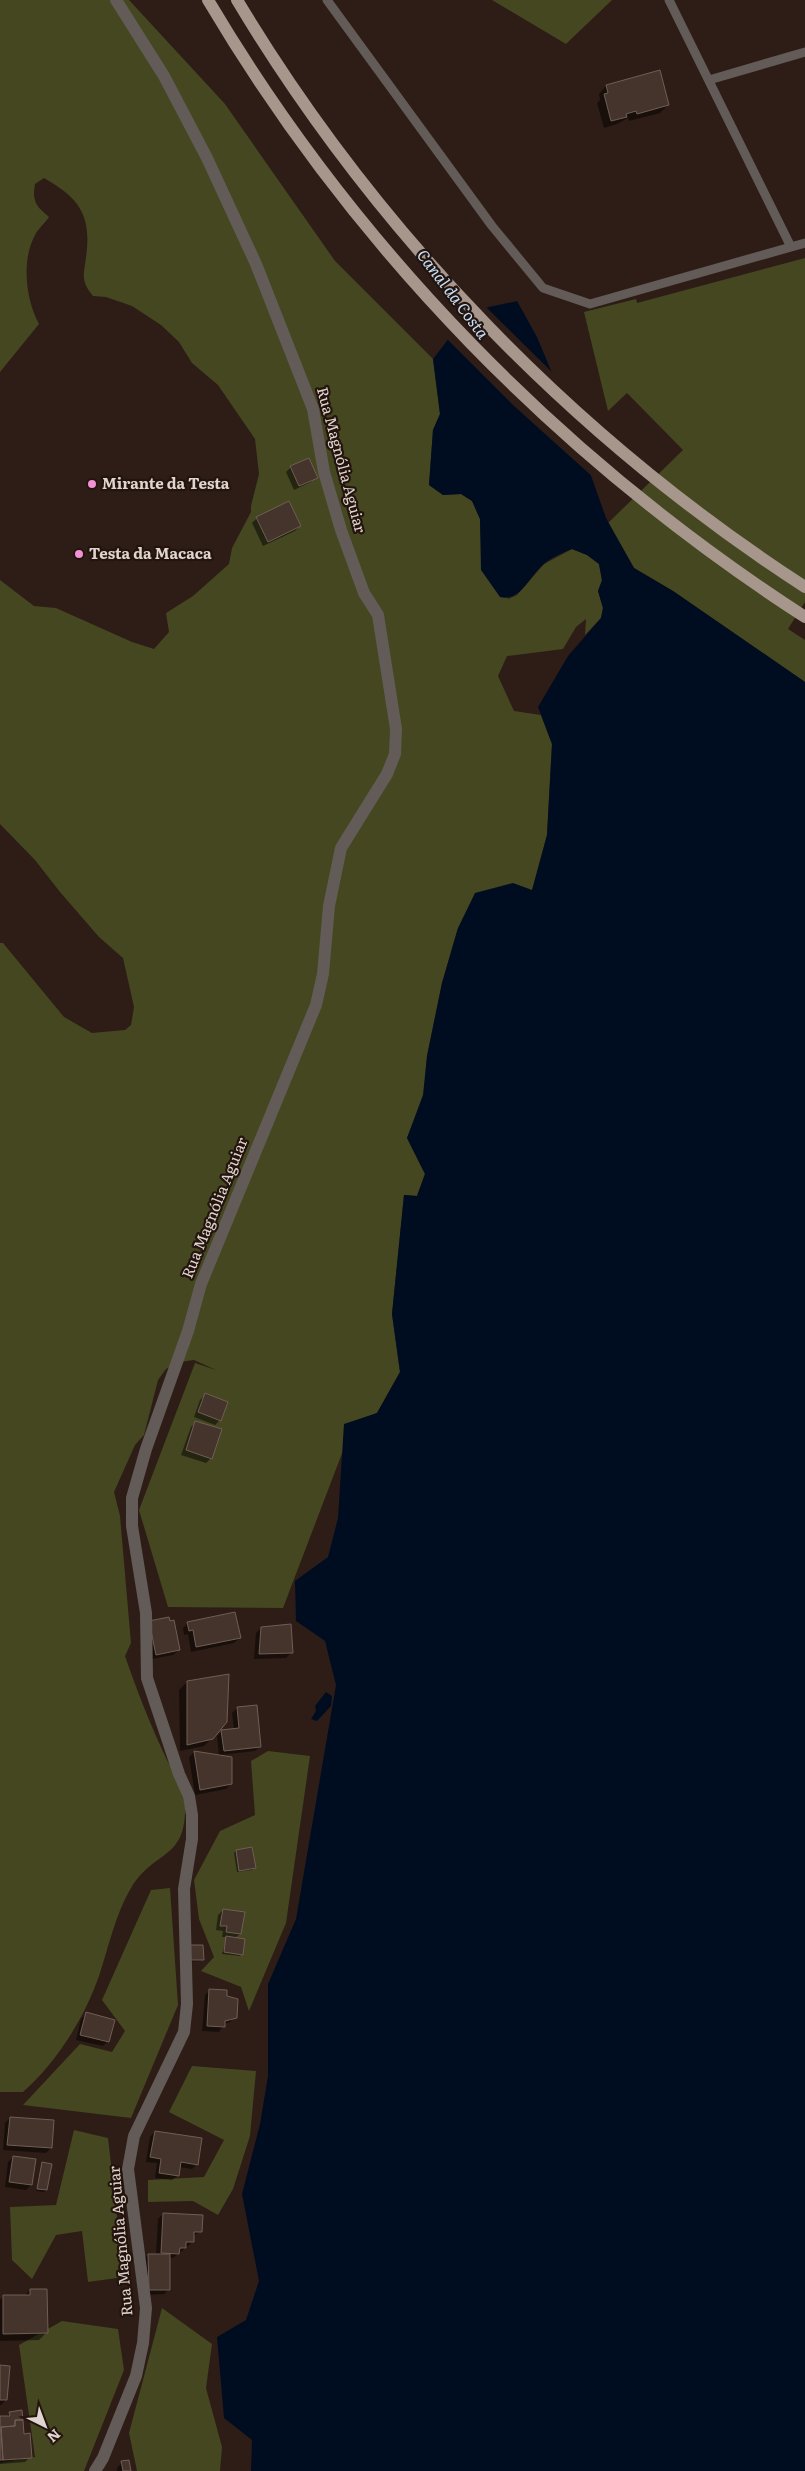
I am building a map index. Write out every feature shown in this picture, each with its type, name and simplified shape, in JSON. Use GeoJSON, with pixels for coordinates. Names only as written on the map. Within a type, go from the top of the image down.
{"type":"FeatureCollection","features":[{"type":"Feature","properties":{"kind":"main road"},"geometry":{"type":"LineString","coordinates":[[208,0],[262,86],[334,187],[412,282],[478,353],[561,432],[642,500],[726,564],[805,617]]}},
{"type":"Feature","properties":{"kind":"main road"},"geometry":{"type":"LineString","coordinates":[[237,0],[303,101],[360,178],[432,265],[503,341],[578,413],[658,480],[741,543],[805,586]]}},
{"type":"Feature","properties":{"kind":"street","name":"Rua Magnólia Aguiar"},"geometry":{"type":"LineString","coordinates":[[96,2471],[136,2376],[143,2343],[146,2308],[128,2169],[134,2136],[184,2032],[188,2004],[184,1902],[192,1839],[190,1796],[179,1774],[148,1678],[145,1647],[146,1612],[132,1526],[132,1498],[146,1449],[188,1331],[201,1284],[316,1004],[323,974],[329,906],[341,848],[388,774],[395,754],[396,729],[378,614],[364,593],[341,530],[324,472],[313,409],[288,341],[256,264],[207,158],[164,76],[116,0]]}},
{"type":"Feature","properties":{"kind":"lane"},"geometry":{"type":"LineString","coordinates":[[327,0],[492,226],[543,288],[590,304],[805,243]]}},
{"type":"Feature","properties":{"kind":"lane"},"geometry":{"type":"LineString","coordinates":[[669,0],[791,247]]}},
{"type":"Feature","properties":{"kind":"lane"},"geometry":{"type":"LineString","coordinates":[[708,80],[805,52]]}},
{"type":"Feature","properties":{"kind":"green space"},"geometry":{"type":"Polygon","coordinates":[[[0,0],[129,0],[225,104],[335,261],[433,359],[440,414],[433,430],[429,485],[443,495],[461,494],[472,501],[480,519],[481,543],[508,599],[517,595],[544,564],[572,549],[587,555],[599,564],[602,581],[598,591],[603,608],[601,618],[585,635],[586,619],[576,627],[563,649],[507,656],[498,676],[514,711],[541,715],[552,744],[547,835],[532,891],[458,928],[442,983],[427,1056],[424,1095],[407,1138],[425,1174],[417,1196],[404,1195],[392,1314],[400,1372],[377,1413],[354,1422],[283,1608],[168,1607],[139,1510],[195,1363],[216,1370],[194,1360],[180,1362],[166,1369],[158,1380],[144,1435],[135,1445],[114,1492],[120,1516],[131,1643],[125,1656],[155,1733],[166,1758],[183,1788],[185,1819],[176,1844],[141,1875],[125,1898],[93,1992],[77,2024],[47,2068],[23,2092],[0,2092],[0,943],[3,943],[64,1017],[92,1033],[125,1030],[131,1025],[134,1007],[123,958],[99,937],[35,860],[0,824],[0,580],[34,606],[56,608],[132,642],[154,649],[169,632],[166,613],[193,596],[229,564],[232,548],[251,512],[259,474],[255,439],[218,385],[192,363],[179,342],[161,325],[132,306],[106,297],[93,296],[86,286],[84,277],[87,242],[85,219],[80,209],[66,193],[44,178],[35,184],[34,195],[38,206],[49,217],[35,235],[28,256],[27,268],[28,292],[39,324],[0,372],[0,0]]]}},
{"type":"Feature","properties":{"kind":"green space"},"geometry":{"type":"Polygon","coordinates":[[[492,0],[612,0],[566,44],[492,0]]]}},
{"type":"Feature","properties":{"kind":"green space"},"geometry":{"type":"Polygon","coordinates":[[[805,258],[805,602],[788,629],[805,640],[805,682],[673,591],[634,568],[608,523],[683,450],[627,393],[608,411],[584,312],[636,299],[637,303],[805,258]]]}},
{"type":"Feature","properties":{"kind":"green space"},"geometry":{"type":"Polygon","coordinates":[[[268,1751],[310,1756],[286,1923],[249,2011],[241,1987],[201,1971],[214,1957],[199,1919],[194,1880],[220,1831],[255,1815],[251,1761],[268,1751]]]}},
{"type":"Feature","properties":{"kind":"green space"},"geometry":{"type":"Polygon","coordinates":[[[170,1888],[178,2005],[131,2118],[23,2105],[80,2044],[112,2052],[125,2031],[102,2000],[151,1890],[170,1888]]]}},
{"type":"Feature","properties":{"kind":"green space"},"geometry":{"type":"Polygon","coordinates":[[[192,2066],[256,2071],[250,2136],[233,2189],[218,2215],[193,2201],[148,2202],[148,2180],[204,2177],[224,2140],[169,2112],[192,2066]]]}},
{"type":"Feature","properties":{"kind":"green space"},"geometry":{"type":"Polygon","coordinates":[[[74,2130],[108,2138],[124,2277],[88,2282],[82,2231],[56,2235],[32,2279],[12,2260],[10,2207],[56,2205],[74,2130]]]}},
{"type":"Feature","properties":{"kind":"green space"},"geometry":{"type":"Polygon","coordinates":[[[162,2308],[212,2344],[206,2388],[222,2447],[220,2471],[137,2471],[129,2433],[162,2308]]]}},
{"type":"Feature","properties":{"kind":"green space"},"geometry":{"type":"Polygon","coordinates":[[[62,2321],[118,2329],[124,2370],[84,2471],[0,2471],[0,2463],[35,2457],[19,2345],[62,2321]]]}},
{"type":"Feature","properties":{"kind":"water"},"geometry":{"type":"Polygon","coordinates":[[[517,301],[537,337],[570,416],[606,518],[634,568],[673,591],[805,682],[805,2471],[251,2471],[252,2440],[224,2418],[217,2337],[246,2320],[259,2281],[242,2194],[260,2124],[268,2076],[268,1984],[296,1919],[336,1685],[325,1641],[296,1621],[295,1581],[328,1557],[338,1518],[344,1424],[377,1413],[400,1372],[392,1314],[404,1195],[417,1196],[425,1174],[407,1138],[423,1095],[427,1056],[442,983],[458,928],[475,893],[513,883],[532,890],[547,835],[552,744],[538,707],[568,656],[601,618],[603,608],[598,591],[602,580],[599,564],[587,555],[572,549],[557,555],[547,562],[514,596],[500,597],[481,570],[480,519],[472,501],[461,494],[443,495],[429,485],[433,430],[440,414],[433,359],[470,311],[517,301]]]}},
{"type":"Feature","properties":{"kind":"water"},"geometry":{"type":"Polygon","coordinates":[[[326,1692],[332,1696],[331,1706],[317,1721],[311,1719],[316,1711],[315,1706],[326,1692]]]}},
{"type":"Feature","properties":{"kind":"pier"},"geometry":{"type":"Polygon","coordinates":[[[484,305],[557,377],[594,478],[513,405],[445,337],[469,309],[484,305]]]}},
{"type":"Feature","properties":{"kind":"building"},"geometry":{"type":"Polygon","coordinates":[[[660,70],[669,105],[637,114],[636,111],[626,114],[627,117],[611,121],[604,94],[608,93],[606,85],[660,70]]]}},
{"type":"Feature","properties":{"kind":"building"},"geometry":{"type":"Polygon","coordinates":[[[309,458],[318,478],[299,486],[290,466],[309,458]]]}},
{"type":"Feature","properties":{"kind":"building"},"geometry":{"type":"Polygon","coordinates":[[[289,501],[301,526],[268,542],[256,517],[289,501]]]}},
{"type":"Feature","properties":{"kind":"building"},"geometry":{"type":"Polygon","coordinates":[[[205,1393],[228,1402],[221,1421],[198,1412],[205,1393]]]}},
{"type":"Feature","properties":{"kind":"building"},"geometry":{"type":"Polygon","coordinates":[[[195,1421],[222,1429],[212,1459],[186,1450],[195,1421]]]}},
{"type":"Feature","properties":{"kind":"building"},"geometry":{"type":"Polygon","coordinates":[[[235,1612],[241,1638],[196,1647],[193,1630],[189,1631],[187,1622],[235,1612]]]}},
{"type":"Feature","properties":{"kind":"building"},"geometry":{"type":"Polygon","coordinates":[[[169,1617],[170,1621],[174,1620],[180,1650],[156,1655],[149,1621],[169,1617]]]}},
{"type":"Feature","properties":{"kind":"building"},"geometry":{"type":"Polygon","coordinates":[[[291,1624],[293,1653],[259,1654],[261,1627],[291,1624]]]}},
{"type":"Feature","properties":{"kind":"building"},"geometry":{"type":"Polygon","coordinates":[[[229,1674],[227,1722],[213,1739],[187,1745],[187,1681],[229,1674]]]}},
{"type":"Feature","properties":{"kind":"building"},"geometry":{"type":"Polygon","coordinates":[[[257,1705],[261,1747],[224,1751],[221,1730],[239,1728],[237,1707],[257,1705]]]}},
{"type":"Feature","properties":{"kind":"building"},"geometry":{"type":"Polygon","coordinates":[[[194,1751],[232,1757],[232,1784],[200,1790],[194,1751]]]}},
{"type":"Feature","properties":{"kind":"building"},"geometry":{"type":"Polygon","coordinates":[[[252,1847],[256,1868],[239,1871],[236,1850],[252,1847]]]}},
{"type":"Feature","properties":{"kind":"building"},"geometry":{"type":"Polygon","coordinates":[[[223,1909],[245,1912],[241,1934],[226,1932],[227,1926],[220,1926],[223,1909]]]}},
{"type":"Feature","properties":{"kind":"building"},"geometry":{"type":"Polygon","coordinates":[[[226,1936],[245,1939],[243,1955],[224,1952],[226,1936]]]}},
{"type":"Feature","properties":{"kind":"building"},"geometry":{"type":"Polygon","coordinates":[[[189,1945],[203,1945],[204,1960],[190,1960],[189,1945]]]}},
{"type":"Feature","properties":{"kind":"building"},"geometry":{"type":"Polygon","coordinates":[[[209,1989],[227,1990],[227,1996],[238,1999],[237,2018],[225,2021],[225,2027],[207,2026],[209,1989]]]}},
{"type":"Feature","properties":{"kind":"building"},"geometry":{"type":"Polygon","coordinates":[[[86,2012],[115,2020],[109,2042],[80,2035],[86,2012]]]}},
{"type":"Feature","properties":{"kind":"building"},"geometry":{"type":"Polygon","coordinates":[[[10,2117],[54,2120],[52,2148],[7,2145],[10,2117]]]}},
{"type":"Feature","properties":{"kind":"building"},"geometry":{"type":"Polygon","coordinates":[[[155,2131],[202,2138],[198,2165],[181,2162],[179,2176],[159,2173],[161,2159],[150,2157],[155,2131]]]}},
{"type":"Feature","properties":{"kind":"building"},"geometry":{"type":"Polygon","coordinates":[[[13,2156],[36,2159],[32,2185],[9,2182],[13,2156]]]}},
{"type":"Feature","properties":{"kind":"building"},"geometry":{"type":"Polygon","coordinates":[[[42,2162],[52,2164],[47,2190],[37,2189],[42,2162]]]}},
{"type":"Feature","properties":{"kind":"building"},"geometry":{"type":"Polygon","coordinates":[[[163,2213],[203,2215],[202,2232],[194,2232],[194,2242],[186,2242],[186,2248],[180,2248],[179,2254],[161,2253],[163,2213]]]}},
{"type":"Feature","properties":{"kind":"building"},"geometry":{"type":"Polygon","coordinates":[[[148,2254],[170,2254],[170,2290],[149,2290],[148,2254]]]}},
{"type":"Feature","properties":{"kind":"building"},"geometry":{"type":"Polygon","coordinates":[[[30,2289],[47,2289],[48,2333],[3,2334],[3,2295],[30,2295],[30,2289]]]}},
{"type":"Feature","properties":{"kind":"building"},"geometry":{"type":"Polygon","coordinates":[[[0,2365],[10,2366],[7,2400],[0,2400],[0,2365]]]}},
{"type":"Feature","properties":{"kind":"building"},"geometry":{"type":"Polygon","coordinates":[[[22,2410],[23,2420],[15,2420],[15,2426],[1,2427],[3,2460],[0,2460],[0,2416],[10,2416],[9,2412],[22,2410]]]}},
{"type":"Feature","properties":{"kind":"building"},"geometry":{"type":"Polygon","coordinates":[[[15,2420],[23,2420],[24,2434],[30,2433],[32,2458],[3,2460],[1,2427],[15,2426],[15,2420]]]}},
{"type":"Feature","properties":{"kind":"building"},"geometry":{"type":"Polygon","coordinates":[[[129,2460],[131,2471],[123,2471],[121,2461],[129,2460]]]}},
{"type":"Feature","properties":{"kind":"place","name":"Mirante da Testa"},"geometry":{"type":"Point","coordinates":[92,484]}},
{"type":"Feature","properties":{"kind":"place","name":"Testa da Macaca"},"geometry":{"type":"Point","coordinates":[79,554]}},
{"type":"Feature","properties":{"kind":"water label","name":"Canal da Costa"},"geometry":{"type":"Point","coordinates":[453,294]}}]}
